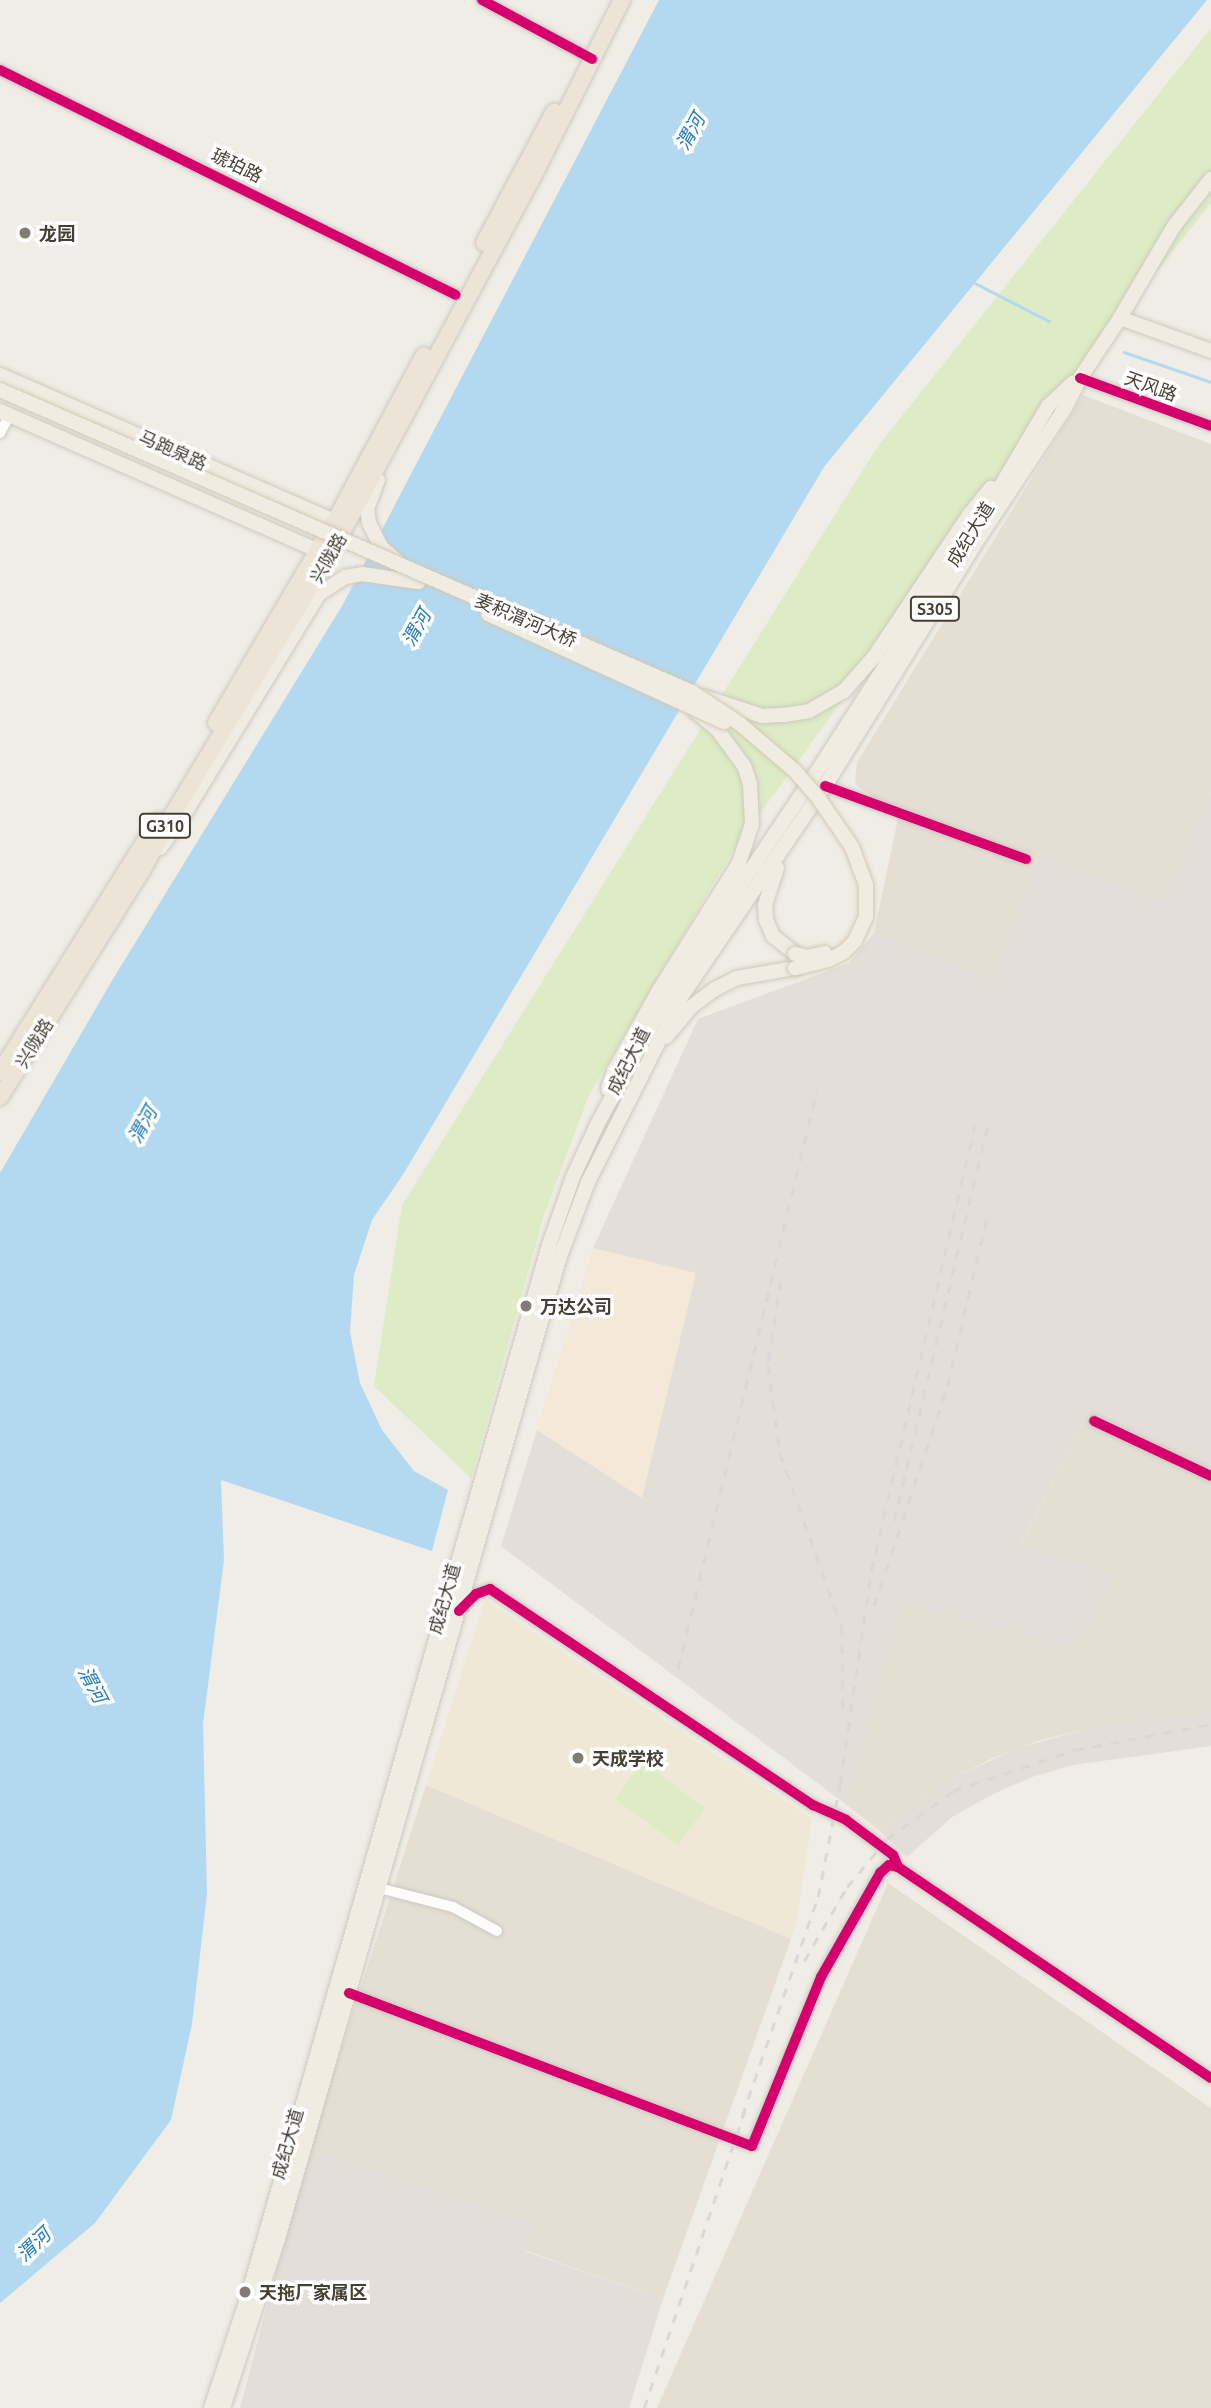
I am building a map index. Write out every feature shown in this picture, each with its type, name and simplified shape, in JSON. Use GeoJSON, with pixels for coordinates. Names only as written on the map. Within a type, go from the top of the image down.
{"type":"FeatureCollection","features":[{"type":"Feature","properties":{"kind":"highway","name":"兴陇路"},"geometry":{"type":"LineString","coordinates":[[0,1097],[142,872],[168,822],[324,553],[533,177],[610,0]]}},
{"type":"Feature","properties":{"kind":"highway","name":"兴陇路"},"geometry":{"type":"LineString","coordinates":[[340,524],[456,295],[587,57],[622,0]]}},
{"type":"Feature","properties":{"kind":"highway","name":"兴陇路"},"geometry":{"type":"LineString","coordinates":[[0,1072],[74,959],[324,553]]}},
{"type":"Feature","properties":{"kind":"main road"},"geometry":{"type":"LineString","coordinates":[[419,578],[381,547],[369,523],[368,508],[385,466],[484,284],[533,177]]}},
{"type":"Feature","properties":{"kind":"main road","name":"成纪大道"},"geometry":{"type":"LineString","coordinates":[[223,2408],[278,2239],[571,1222],[681,997],[825,786],[973,548],[1065,408],[1080,378],[1121,318],[1174,226],[1211,179]]}},
{"type":"Feature","properties":{"kind":"main road"},"geometry":{"type":"LineString","coordinates":[[1121,318],[1211,351]]}},
{"type":"Feature","properties":{"kind":"main road","name":"马跑泉路"},"geometry":{"type":"LineString","coordinates":[[0,375],[340,524]]}},
{"type":"Feature","properties":{"kind":"main road","name":"成纪大道"},"geometry":{"type":"LineString","coordinates":[[211,2408],[248,2296],[549,1245],[573,1177],[597,1125],[671,988],[822,764],[989,506],[1048,406],[1080,378]]}},
{"type":"Feature","properties":{"kind":"main road","name":"麦积渭河大桥"},"geometry":{"type":"LineString","coordinates":[[0,390],[688,697],[740,724],[795,771],[838,823],[862,870],[868,902],[862,930],[844,952],[828,960],[795,961],[737,978],[715,989],[691,1007],[648,1060]]}},
{"type":"Feature","properties":{"kind":"main road","name":"麦积渭河大桥"},"geometry":{"type":"LineString","coordinates":[[0,398],[419,578]]}},
{"type":"Feature","properties":{"kind":"main road","name":"马跑泉路"},"geometry":{"type":"LineString","coordinates":[[4,414],[324,553]]}},
{"type":"Feature","properties":{"kind":"main road"},"geometry":{"type":"LineString","coordinates":[[688,697],[762,716],[809,711],[828,702],[859,678],[969,515],[1012,463]]}},
{"type":"Feature","properties":{"kind":"main road"},"geometry":{"type":"LineString","coordinates":[[142,872],[178,824],[306,612],[331,584],[362,574],[419,578]]}},
{"type":"Feature","properties":{"kind":"main road"},"geometry":{"type":"LineString","coordinates":[[597,1125],[614,1071],[657,992],[739,863],[752,824],[750,784],[734,749],[688,697]]}},
{"type":"Feature","properties":{"kind":"main road"},"geometry":{"type":"LineString","coordinates":[[789,839],[765,905],[766,920],[773,936],[795,961]]}},
{"type":"Feature","properties":{"kind":"street"},"geometry":{"type":"LineString","coordinates":[[482,0],[587,57]]}},
{"type":"Feature","properties":{"kind":"street","name":"琥珀路"},"geometry":{"type":"LineString","coordinates":[[0,70],[456,295]]}},
{"type":"Feature","properties":{"kind":"street","name":"天风路"},"geometry":{"type":"LineString","coordinates":[[1080,378],[1211,426]]}},
{"type":"Feature","properties":{"kind":"street"},"geometry":{"type":"LineString","coordinates":[[0,433],[4,414]]}},
{"type":"Feature","properties":{"kind":"street"},"geometry":{"type":"LineString","coordinates":[[825,786],[1026,859]]}},
{"type":"Feature","properties":{"kind":"street"},"geometry":{"type":"LineString","coordinates":[[1094,1420],[1211,1476]]}},
{"type":"Feature","properties":{"kind":"street"},"geometry":{"type":"LineString","coordinates":[[459,1611],[476,1594],[490,1589],[813,1805],[846,1820],[893,1855],[898,1867]]}},
{"type":"Feature","properties":{"kind":"street"},"geometry":{"type":"LineString","coordinates":[[349,1993],[751,2146],[821,1977],[880,1873],[889,1865],[898,1867],[1211,2078]]}},
{"type":"Feature","properties":{"kind":"street"},"geometry":{"type":"LineString","coordinates":[[379,1888],[453,1907],[497,1931]]}},
{"type":"Feature","properties":{"kind":"shaded area"},"geometry":{"type":"Polygon","coordinates":[[[1083,395],[1211,444],[1211,792],[1162,903],[1038,854],[994,981],[874,933],[898,818],[855,784],[857,762],[1083,395]]]}},
{"type":"Feature","properties":{"kind":"shaded area"},"geometry":{"type":"Polygon","coordinates":[[[1211,792],[1211,1469],[1089,1412],[1020,1546],[1115,1574],[1078,1647],[903,1604],[848,1806],[501,1546],[537,1430],[642,1498],[696,1273],[593,1248],[698,1019],[849,963],[874,933],[994,981],[1038,854],[1162,903],[1211,792]]]}},
{"type":"Feature","properties":{"kind":"shaded area","name":"万达公司"},"geometry":{"type":"Polygon","coordinates":[[[593,1248],[696,1273],[642,1498],[537,1430],[593,1248]]]}},
{"type":"Feature","properties":{"kind":"shaded area"},"geometry":{"type":"Polygon","coordinates":[[[1089,1412],[1211,1469],[1211,1711],[1085,1729],[1038,1741],[993,1758],[949,1780],[906,1809],[880,1831],[848,1806],[903,1604],[1078,1647],[1020,1547],[1089,1412]]]}},
{"type":"Feature","properties":{"kind":"shaded area","name":"天成学校"},"geometry":{"type":"Polygon","coordinates":[[[485,1600],[812,1819],[796,1924],[791,1939],[426,1785],[485,1600]]]}},
{"type":"Feature","properties":{"kind":"shaded area"},"geometry":{"type":"Polygon","coordinates":[[[1211,1711],[1211,1746],[1073,1765],[1032,1777],[993,1794],[952,1817],[907,1857],[880,1831],[906,1809],[949,1780],[1015,1749],[1085,1729],[1211,1711]]]}},
{"type":"Feature","properties":{"kind":"shaded area"},"geometry":{"type":"Polygon","coordinates":[[[426,1785],[791,1939],[663,2299],[526,2251],[533,2225],[309,2149],[426,1785]]]}},
{"type":"Feature","properties":{"kind":"shaded area"},"geometry":{"type":"Polygon","coordinates":[[[888,1883],[1211,2108],[1211,2408],[657,2408],[888,1883]]]}},
{"type":"Feature","properties":{"kind":"shaded area"},"geometry":{"type":"Polygon","coordinates":[[[309,2149],[534,2225],[526,2252],[663,2299],[629,2408],[240,2408],[309,2149]]]}},
{"type":"Feature","properties":{"kind":"green space"},"geometry":{"type":"Polygon","coordinates":[[[1211,28],[1211,203],[1120,318],[732,852],[589,1095],[543,1218],[471,1478],[374,1386],[402,1205],[878,446],[1211,28]]]}},
{"type":"Feature","properties":{"kind":"green space"},"geometry":{"type":"Polygon","coordinates":[[[642,1762],[705,1808],[678,1845],[615,1799],[642,1762]]]}},
{"type":"Feature","properties":{"kind":"water","name":"渭河"},"geometry":{"type":"Polygon","coordinates":[[[659,0],[1207,0],[824,467],[404,1173],[372,1220],[354,1275],[350,1332],[360,1383],[382,1430],[414,1471],[448,1490],[432,1551],[221,1480],[224,1560],[203,1724],[207,1894],[192,2024],[171,2120],[95,2223],[0,2303],[0,1173],[113,979],[342,606],[659,0]]]}},
{"type":"Feature","properties":{"kind":"waterway"},"geometry":{"type":"LineString","coordinates":[[975,283],[1049,321]]}},
{"type":"Feature","properties":{"kind":"waterway"},"geometry":{"type":"LineString","coordinates":[[1124,352],[1211,382]]}},
{"type":"Feature","properties":{"kind":"railway"},"geometry":{"type":"LineString","coordinates":[[678,1669],[817,1089]]}},
{"type":"Feature","properties":{"kind":"railway"},"geometry":{"type":"LineString","coordinates":[[742,2116],[818,1897],[840,1784],[871,1571],[975,1125]]}},
{"type":"Feature","properties":{"kind":"railway"},"geometry":{"type":"LineString","coordinates":[[894,1521],[987,1128]]}},
{"type":"Feature","properties":{"kind":"railway"},"geometry":{"type":"LineString","coordinates":[[874,1606],[947,1386],[988,1213]]}},
{"type":"Feature","properties":{"kind":"railway"},"geometry":{"type":"LineString","coordinates":[[781,1281],[768,1365],[780,1453],[842,1627],[843,1709]]}},
{"type":"Feature","properties":{"kind":"railway"},"geometry":{"type":"LineString","coordinates":[[804,1961],[847,1887],[887,1839],[953,1791],[1075,1750],[1211,1724]]}},
{"type":"Feature","properties":{"kind":"railway"},"geometry":{"type":"LineString","coordinates":[[644,2408],[746,2107]]}},
{"type":"Feature","properties":{"kind":"cycle path"},"geometry":{"type":"LineString","coordinates":[[482,0],[592,59]]}},
{"type":"Feature","properties":{"kind":"cycle path"},"geometry":{"type":"LineString","coordinates":[[0,70],[456,295]]}},
{"type":"Feature","properties":{"kind":"cycle path"},"geometry":{"type":"LineString","coordinates":[[1080,378],[1211,426]]}},
{"type":"Feature","properties":{"kind":"cycle path"},"geometry":{"type":"LineString","coordinates":[[825,786],[1026,859]]}},
{"type":"Feature","properties":{"kind":"cycle path"},"geometry":{"type":"LineString","coordinates":[[1094,1421],[1211,1476]]}},
{"type":"Feature","properties":{"kind":"cycle path"},"geometry":{"type":"LineString","coordinates":[[459,1611],[476,1594],[490,1589],[813,1805],[846,1820],[893,1855],[898,1867]]}},
{"type":"Feature","properties":{"kind":"cycle path"},"geometry":{"type":"LineString","coordinates":[[349,1993],[752,2146],[821,1977],[880,1873],[889,1865],[898,1867],[1211,2078]]}},
{"type":"Feature","properties":{"kind":"place","name":"龙园"},"geometry":{"type":"Point","coordinates":[25,233]}},
{"type":"Feature","properties":{"kind":"place","name":"万达公司"},"geometry":{"type":"Point","coordinates":[526,1306]}},
{"type":"Feature","properties":{"kind":"place","name":"天成学校"},"geometry":{"type":"Point","coordinates":[578,1758]}},
{"type":"Feature","properties":{"kind":"place","name":"天拖厂家属区"},"geometry":{"type":"Point","coordinates":[245,2292]}}]}
